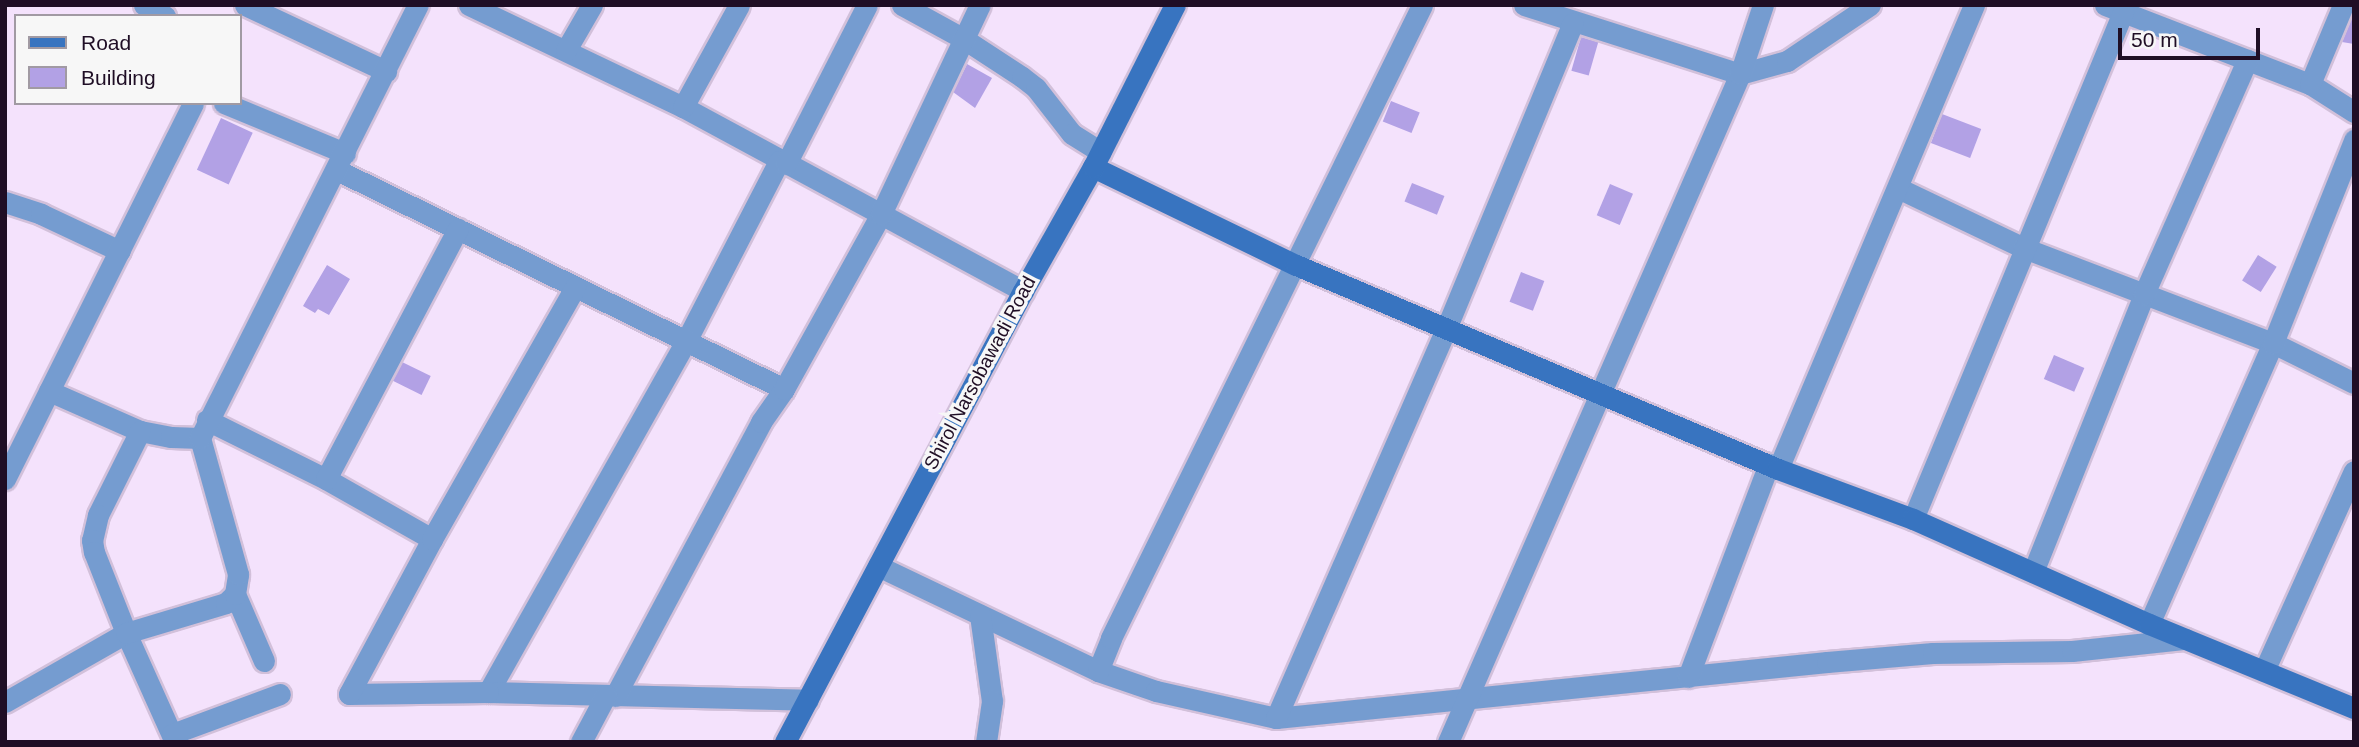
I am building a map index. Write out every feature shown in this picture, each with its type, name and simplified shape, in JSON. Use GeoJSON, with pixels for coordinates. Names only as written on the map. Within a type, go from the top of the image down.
{"type":"FeatureCollection","features":[{"type":"Feature","properties":{"kind":"street"},"geometry":{"type":"LineString","coordinates":[[144,5],[161,14]]}},
{"type":"Feature","properties":{"kind":"street"},"geometry":{"type":"LineString","coordinates":[[244,5],[386,71]]}},
{"type":"Feature","properties":{"kind":"street"},"geometry":{"type":"LineString","coordinates":[[264,661],[235,594],[237,574],[204,429],[418,5]]}},
{"type":"Feature","properties":{"kind":"street"},"geometry":{"type":"LineString","coordinates":[[469,5],[683,107],[1023,291]]}},
{"type":"Feature","properties":{"kind":"street"},"geometry":{"type":"LineString","coordinates":[[566,50],[592,5]]}},
{"type":"Feature","properties":{"kind":"street"},"geometry":{"type":"LineString","coordinates":[[683,107],[739,5]]}},
{"type":"Feature","properties":{"kind":"street"},"geometry":{"type":"LineString","coordinates":[[488,692],[686,341],[867,5]]}},
{"type":"Feature","properties":{"kind":"street"},"geometry":{"type":"LineString","coordinates":[[902,5],[964,39],[1036,88],[1072,134],[1097,159],[1296,265],[1774,466],[1913,519],[2149,624],[2354,708]]}},
{"type":"Feature","properties":{"kind":"street"},"geometry":{"type":"LineString","coordinates":[[581,742],[611,696],[761,422],[784,389],[881,214],[980,5]]}},
{"type":"Feature","properties":{"kind":"street","name":"Shirol Narsobawadi Road"},"geometry":{"type":"LineString","coordinates":[[785,742],[1023,291],[1097,159],[1175,5]]}},
{"type":"Feature","properties":{"kind":"street"},"geometry":{"type":"LineString","coordinates":[[1098,671],[1111,638],[1423,5]]}},
{"type":"Feature","properties":{"kind":"street"},"geometry":{"type":"LineString","coordinates":[[1524,5],[1573,23],[1740,74],[1787,61],[1870,5]]}},
{"type":"Feature","properties":{"kind":"street"},"geometry":{"type":"LineString","coordinates":[[1448,742],[1740,74],[1763,5]]}},
{"type":"Feature","properties":{"kind":"street"},"geometry":{"type":"LineString","coordinates":[[1688,677],[1774,466],[1898,188],[1974,5]]}},
{"type":"Feature","properties":{"kind":"street"},"geometry":{"type":"LineString","coordinates":[[2310,84],[2343,5]]}},
{"type":"Feature","properties":{"kind":"street"},"geometry":{"type":"LineString","coordinates":[[1913,519],[2024,248],[2114,9],[2310,84],[2354,113]]}},
{"type":"Feature","properties":{"kind":"street"},"geometry":{"type":"LineString","coordinates":[[1276,718],[1293,672],[1446,329],[1573,23]]}},
{"type":"Feature","properties":{"kind":"street"},"geometry":{"type":"LineString","coordinates":[[2033,572],[2144,294],[2247,60]]}},
{"type":"Feature","properties":{"kind":"street"},"geometry":{"type":"LineString","coordinates":[[5,479],[192,105]]}},
{"type":"Feature","properties":{"kind":"street"},"geometry":{"type":"LineString","coordinates":[[227,105],[341,161],[458,229],[784,389]]}},
{"type":"Feature","properties":{"kind":"street"},"geometry":{"type":"LineString","coordinates":[[2149,624],[2273,343],[2354,140]]}},
{"type":"Feature","properties":{"kind":"street"},"geometry":{"type":"LineString","coordinates":[[1898,188],[2024,248],[2273,343],[2354,383]]}},
{"type":"Feature","properties":{"kind":"street"},"geometry":{"type":"LineString","coordinates":[[5,202],[41,214],[120,251]]}},
{"type":"Feature","properties":{"kind":"street"},"geometry":{"type":"LineString","coordinates":[[326,479],[458,229]]}},
{"type":"Feature","properties":{"kind":"street"},"geometry":{"type":"LineString","coordinates":[[575,287],[432,539],[349,694],[488,692],[808,700]]}},
{"type":"Feature","properties":{"kind":"street"},"geometry":{"type":"LineString","coordinates":[[49,391],[140,431],[171,438],[204,429],[326,479],[432,539]]}},
{"type":"Feature","properties":{"kind":"street"},"geometry":{"type":"LineString","coordinates":[[140,431],[98,515],[92,540],[94,552],[126,633],[174,738],[281,694]]}},
{"type":"Feature","properties":{"kind":"street"},"geometry":{"type":"LineString","coordinates":[[2264,671],[2354,471]]}},
{"type":"Feature","properties":{"kind":"street"},"geometry":{"type":"LineString","coordinates":[[878,566],[1098,671],[1156,691],[1276,718],[1933,653],[2072,651],[2185,639]]}},
{"type":"Feature","properties":{"kind":"street"},"geometry":{"type":"LineString","coordinates":[[5,702],[126,633],[226,603],[235,594]]}},
{"type":"Feature","properties":{"kind":"street"},"geometry":{"type":"LineString","coordinates":[[980,615],[992,701],[986,742]]}},
{"type":"Feature","properties":{"kind":"building"},"geometry":{"type":"Polygon","coordinates":[[[2354,13],[2354,44],[2342,42],[2354,13]]]}},
{"type":"Feature","properties":{"kind":"building"},"geometry":{"type":"Polygon","coordinates":[[[1581,37],[1598,42],[1589,76],[1571,71],[1581,37]]]}},
{"type":"Feature","properties":{"kind":"building"},"geometry":{"type":"Polygon","coordinates":[[[967,64],[992,78],[975,108],[953,92],[967,64]]]}},
{"type":"Feature","properties":{"kind":"building"},"geometry":{"type":"Polygon","coordinates":[[[1391,101],[1420,113],[1412,133],[1383,121],[1391,101]]]}},
{"type":"Feature","properties":{"kind":"building"},"geometry":{"type":"Polygon","coordinates":[[[1942,114],[1981,129],[1970,158],[1931,143],[1942,114]]]}},
{"type":"Feature","properties":{"kind":"building"},"geometry":{"type":"Polygon","coordinates":[[[221,118],[253,133],[229,184],[197,170],[221,118]]]}},
{"type":"Feature","properties":{"kind":"building"},"geometry":{"type":"Polygon","coordinates":[[[1412,183],[1444,196],[1437,215],[1405,202],[1412,183]]]}},
{"type":"Feature","properties":{"kind":"building"},"geometry":{"type":"Polygon","coordinates":[[[1610,184],[1633,194],[1620,225],[1597,215],[1610,184]]]}},
{"type":"Feature","properties":{"kind":"building"},"geometry":{"type":"Polygon","coordinates":[[[2258,255],[2277,267],[2261,292],[2242,280],[2258,255]]]}},
{"type":"Feature","properties":{"kind":"building"},"geometry":{"type":"Polygon","coordinates":[[[327,265],[350,279],[329,315],[318,309],[315,313],[303,306],[327,265]]]}},
{"type":"Feature","properties":{"kind":"building"},"geometry":{"type":"Polygon","coordinates":[[[1521,272],[1544,281],[1533,311],[1510,302],[1521,272]]]}},
{"type":"Feature","properties":{"kind":"building"},"geometry":{"type":"Polygon","coordinates":[[[2054,355],[2084,368],[2074,392],[2044,379],[2054,355]]]}},
{"type":"Feature","properties":{"kind":"building"},"geometry":{"type":"Polygon","coordinates":[[[402,362],[431,376],[422,395],[393,381],[402,362]]]}}]}
